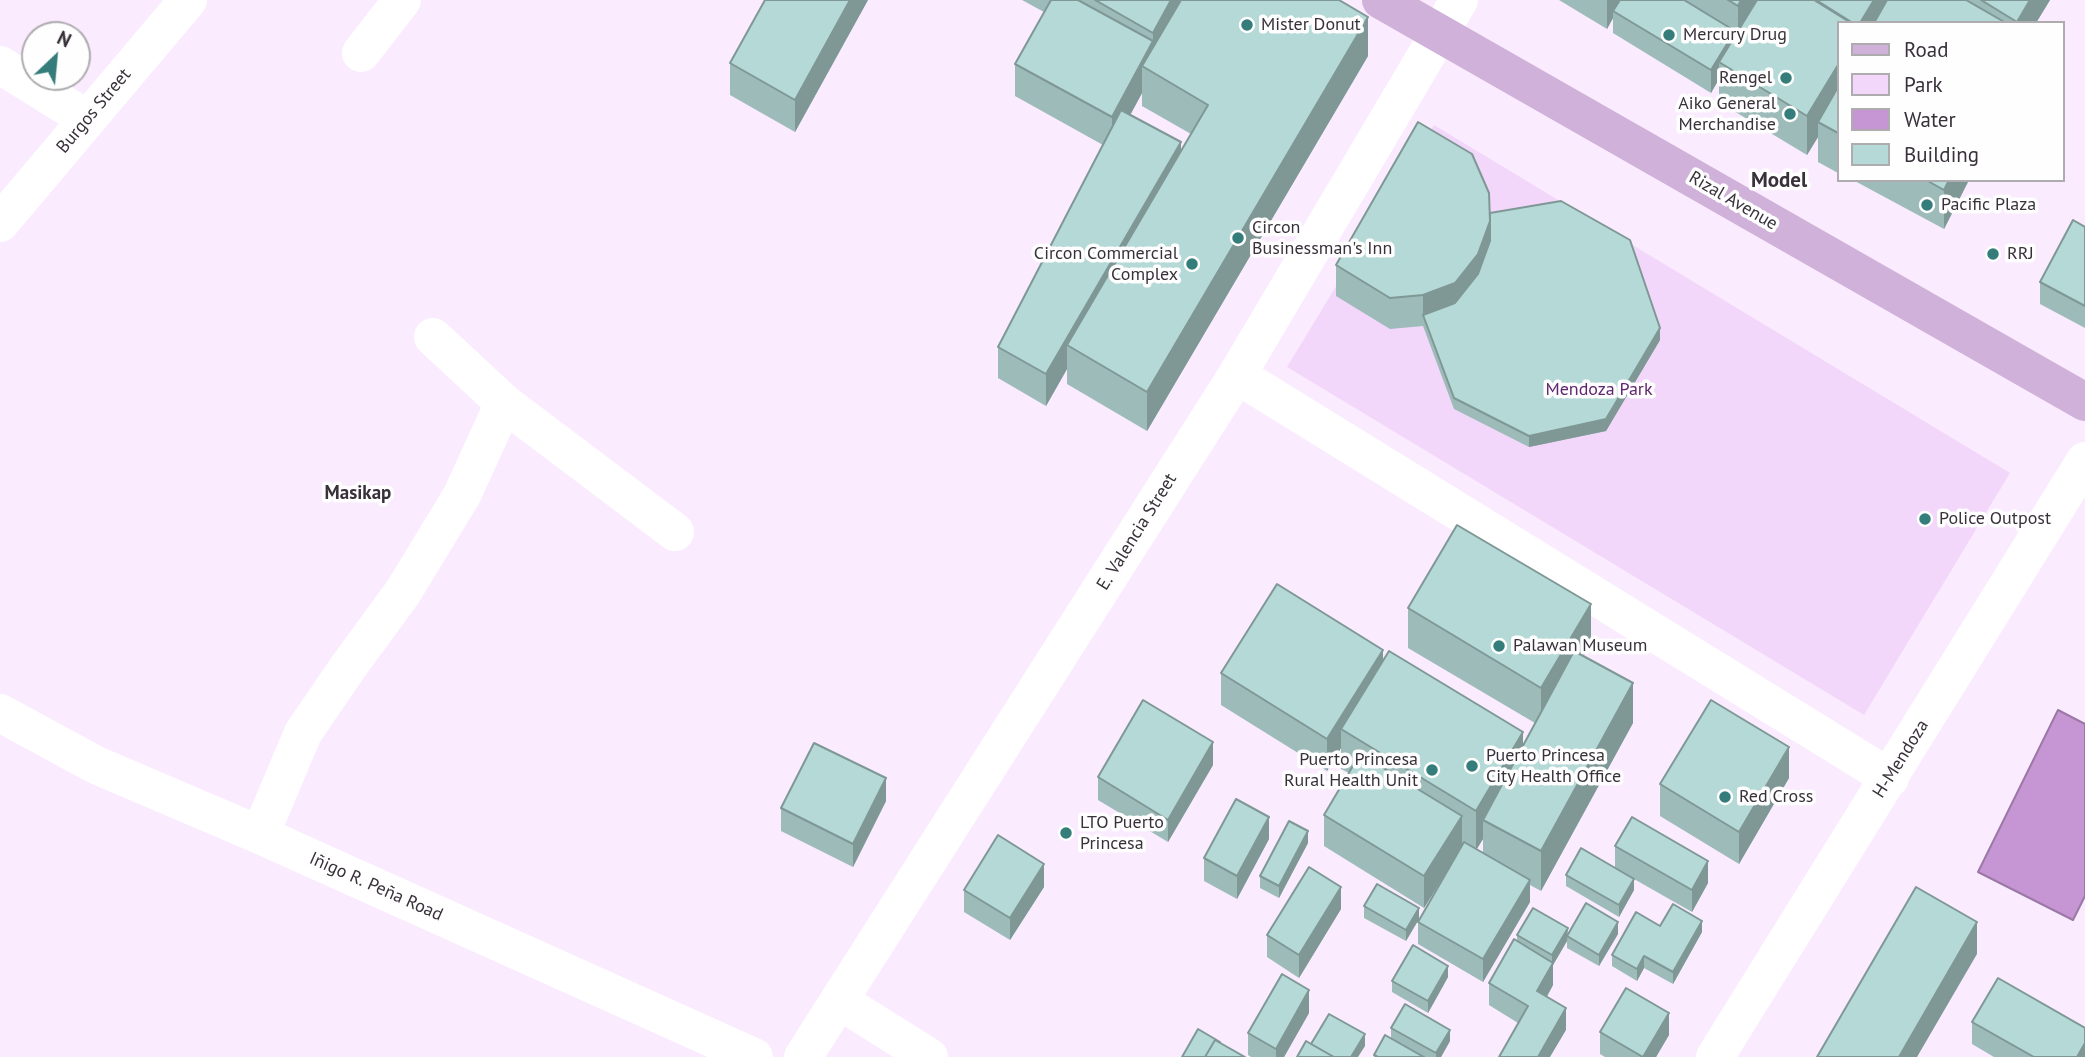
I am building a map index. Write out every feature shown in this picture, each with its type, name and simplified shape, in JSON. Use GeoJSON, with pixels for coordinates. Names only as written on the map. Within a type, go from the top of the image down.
{"type":"FeatureCollection","features":[{"type":"Feature","properties":{"kind":"main road","name":"Rizal Avenue"},"geometry":{"type":"LineString","coordinates":[[1381,0],[2085,402]]}},
{"type":"Feature","properties":{"kind":"street","name":"Burgos Street"},"geometry":{"type":"LineString","coordinates":[[0,223],[188,0]]}},
{"type":"Feature","properties":{"kind":"street"},"geometry":{"type":"LineString","coordinates":[[361,52],[402,0]]}},
{"type":"Feature","properties":{"kind":"street","name":"E. Valencia Street"},"geometry":{"type":"LineString","coordinates":[[803,1057],[1237,375],[1459,0]]}},
{"type":"Feature","properties":{"kind":"street"},"geometry":{"type":"LineString","coordinates":[[0,65],[87,119]]}},
{"type":"Feature","properties":{"kind":"street"},"geometry":{"type":"LineString","coordinates":[[433,337],[504,403],[676,532]]}},
{"type":"Feature","properties":{"kind":"street"},"geometry":{"type":"LineString","coordinates":[[1237,375],[1890,778]]}},
{"type":"Feature","properties":{"kind":"street"},"geometry":{"type":"LineString","coordinates":[[260,835],[303,733],[403,592],[455,506],[504,403]]}},
{"type":"Feature","properties":{"kind":"street","name":"H-Mendoza"},"geometry":{"type":"LineString","coordinates":[[1715,1057],[2085,461]]}},
{"type":"Feature","properties":{"kind":"street","name":"Iñigo R. Peña Road"},"geometry":{"type":"LineString","coordinates":[[0,713],[96,765],[260,835],[754,1057]]}},
{"type":"Feature","properties":{"kind":"street"},"geometry":{"type":"LineString","coordinates":[[840,1001],[929,1057]]}},
{"type":"Feature","properties":{"kind":"green space","name":"Mendoza Park"},"geometry":{"type":"Polygon","coordinates":[[[1434,125],[2010,473],[1864,715],[1287,367],[1434,125]]]}},
{"type":"Feature","properties":{"kind":"water"},"geometry":{"type":"Polygon","coordinates":[[[2058,710],[2085,724],[2085,896],[2073,920],[1978,872],[2058,710]]]}},
{"type":"Feature","properties":{"kind":"building"},"geometry":{"type":"Polygon","coordinates":[[[765,0],[850,0],[795,100],[730,63],[765,0]]]}},
{"type":"Feature","properties":{"kind":"building"},"geometry":{"type":"Polygon","coordinates":[[[1051,0],[1078,0],[1153,41],[1112,117],[1015,64],[1051,0]]]}},
{"type":"Feature","properties":{"kind":"building"},"geometry":{"type":"Polygon","coordinates":[[[1095,0],[1171,0],[1153,33],[1095,0]]]}},
{"type":"Feature","properties":{"kind":"building","name":"Circon Commercial Complex"},"geometry":{"type":"Polygon","coordinates":[[[1181,0],[1339,0],[1368,17],[1147,392],[1067,345],[1208,105],[1142,66],[1181,0]]]}},
{"type":"Feature","properties":{"kind":"building"},"geometry":{"type":"Polygon","coordinates":[[[1620,0],[1684,0],[1735,31],[1711,70],[1613,11],[1620,0]]]}},
{"type":"Feature","properties":{"kind":"building"},"geometry":{"type":"Polygon","coordinates":[[[1728,0],[1741,0],[1738,6],[1728,0]]]}},
{"type":"Feature","properties":{"kind":"building"},"geometry":{"type":"Polygon","coordinates":[[[1757,0],[1814,0],[1848,21],[1836,21],[1836,68],[1807,116],[1719,62],[1757,0]]]}},
{"type":"Feature","properties":{"kind":"building"},"geometry":{"type":"Polygon","coordinates":[[[1816,0],[1874,0],[1861,21],[1850,21],[1816,0]]]}},
{"type":"Feature","properties":{"kind":"building"},"geometry":{"type":"Polygon","coordinates":[[[1887,0],[1966,0],[2003,21],[1875,21],[1887,0]]]}},
{"type":"Feature","properties":{"kind":"building"},"geometry":{"type":"Polygon","coordinates":[[[1981,0],[2030,0],[2015,21],[1981,0]]]}},
{"type":"Feature","properties":{"kind":"building"},"geometry":{"type":"Polygon","coordinates":[[[1836,90],[1836,132],[1818,122],[1836,90]]]}},
{"type":"Feature","properties":{"kind":"building"},"geometry":{"type":"Polygon","coordinates":[[[1121,110],[1181,142],[1046,374],[998,347],[1121,110]]]}},
{"type":"Feature","properties":{"kind":"building"},"geometry":{"type":"Polygon","coordinates":[[[1418,122],[1472,154],[1489,193],[1490,221],[1478,254],[1455,283],[1423,295],[1390,298],[1336,265],[1418,122]]]}},
{"type":"Feature","properties":{"kind":"building"},"geometry":{"type":"Polygon","coordinates":[[[1930,182],[1948,182],[1944,190],[1930,182]]]}},
{"type":"Feature","properties":{"kind":"building"},"geometry":{"type":"Polygon","coordinates":[[[1561,201],[1630,240],[1660,328],[1606,419],[1529,436],[1454,398],[1423,315],[1455,303],[1478,274],[1490,241],[1490,213],[1561,201]]]}},
{"type":"Feature","properties":{"kind":"building"},"geometry":{"type":"Polygon","coordinates":[[[2073,220],[2085,227],[2085,306],[2040,282],[2073,220]]]}},
{"type":"Feature","properties":{"kind":"building"},"geometry":{"type":"Polygon","coordinates":[[[1457,525],[1591,604],[1541,688],[1408,608],[1457,525]]]}},
{"type":"Feature","properties":{"kind":"building"},"geometry":{"type":"Polygon","coordinates":[[[1277,584],[1383,650],[1327,739],[1221,673],[1277,584]]]}},
{"type":"Feature","properties":{"kind":"building"},"geometry":{"type":"Polygon","coordinates":[[[1389,651],[1523,732],[1476,811],[1341,729],[1389,651]]]}},
{"type":"Feature","properties":{"kind":"building"},"geometry":{"type":"Polygon","coordinates":[[[1574,651],[1633,683],[1541,851],[1483,820],[1574,651]]]}},
{"type":"Feature","properties":{"kind":"building"},"geometry":{"type":"Polygon","coordinates":[[[1143,700],[1213,742],[1168,820],[1098,777],[1143,700]]]}},
{"type":"Feature","properties":{"kind":"building"},"geometry":{"type":"Polygon","coordinates":[[[1711,700],[1789,747],[1739,832],[1660,784],[1711,700]]]}},
{"type":"Feature","properties":{"kind":"building"},"geometry":{"type":"Polygon","coordinates":[[[814,743],[886,778],[853,844],[781,808],[814,743]]]}},
{"type":"Feature","properties":{"kind":"building"},"geometry":{"type":"Polygon","coordinates":[[[1360,754],[1462,816],[1424,876],[1324,815],[1360,754]]]}},
{"type":"Feature","properties":{"kind":"building"},"geometry":{"type":"Polygon","coordinates":[[[1236,799],[1269,817],[1237,876],[1204,858],[1236,799]]]}},
{"type":"Feature","properties":{"kind":"building"},"geometry":{"type":"Polygon","coordinates":[[[1632,817],[1708,861],[1692,890],[1615,846],[1632,817]]]}},
{"type":"Feature","properties":{"kind":"building"},"geometry":{"type":"Polygon","coordinates":[[[1289,821],[1308,831],[1279,886],[1260,876],[1289,821]]]}},
{"type":"Feature","properties":{"kind":"building"},"geometry":{"type":"Polygon","coordinates":[[[998,835],[1044,864],[1010,918],[964,890],[998,835]]]}},
{"type":"Feature","properties":{"kind":"building"},"geometry":{"type":"Polygon","coordinates":[[[1464,842],[1530,880],[1483,959],[1418,922],[1464,842]]]}},
{"type":"Feature","properties":{"kind":"building"},"geometry":{"type":"Polygon","coordinates":[[[1581,848],[1634,879],[1619,905],[1566,875],[1581,848]]]}},
{"type":"Feature","properties":{"kind":"building"},"geometry":{"type":"Polygon","coordinates":[[[1309,867],[1341,887],[1299,955],[1267,935],[1309,867]]]}},
{"type":"Feature","properties":{"kind":"building"},"geometry":{"type":"Polygon","coordinates":[[[1377,884],[1419,908],[1406,930],[1364,906],[1377,884]]]}},
{"type":"Feature","properties":{"kind":"building"},"geometry":{"type":"Polygon","coordinates":[[[1916,887],[1977,922],[1899,1057],[1817,1057],[1916,887]]]}},
{"type":"Feature","properties":{"kind":"building"},"geometry":{"type":"Polygon","coordinates":[[[1586,903],[1618,922],[1599,955],[1567,936],[1586,903]]]}},
{"type":"Feature","properties":{"kind":"building"},"geometry":{"type":"Polygon","coordinates":[[[1673,904],[1702,921],[1673,972],[1644,956],[1637,969],[1612,955],[1636,912],[1660,926],[1673,904]]]}},
{"type":"Feature","properties":{"kind":"building"},"geometry":{"type":"Polygon","coordinates":[[[1533,908],[1568,928],[1552,955],[1517,935],[1533,908]]]}},
{"type":"Feature","properties":{"kind":"building"},"geometry":{"type":"Polygon","coordinates":[[[1514,939],[1553,963],[1537,991],[1566,1008],[1538,1057],[1499,1057],[1528,1006],[1489,983],[1514,939]]]}},
{"type":"Feature","properties":{"kind":"building"},"geometry":{"type":"Polygon","coordinates":[[[1413,945],[1448,966],[1428,1001],[1392,981],[1413,945]]]}},
{"type":"Feature","properties":{"kind":"building"},"geometry":{"type":"Polygon","coordinates":[[[1282,974],[1309,990],[1276,1049],[1248,1033],[1282,974]]]}},
{"type":"Feature","properties":{"kind":"building"},"geometry":{"type":"Polygon","coordinates":[[[1998,978],[2085,1028],[2085,1043],[2077,1057],[2034,1057],[1972,1022],[1998,978]]]}},
{"type":"Feature","properties":{"kind":"building"},"geometry":{"type":"Polygon","coordinates":[[[1626,988],[1669,1013],[1643,1057],[1600,1032],[1626,988]]]}},
{"type":"Feature","properties":{"kind":"building"},"geometry":{"type":"Polygon","coordinates":[[[1405,1004],[1450,1030],[1436,1053],[1391,1028],[1405,1004]]]}},
{"type":"Feature","properties":{"kind":"building"},"geometry":{"type":"Polygon","coordinates":[[[1329,1014],[1365,1034],[1351,1057],[1334,1057],[1311,1044],[1329,1014]]]}},
{"type":"Feature","properties":{"kind":"building"},"geometry":{"type":"Polygon","coordinates":[[[1198,1029],[1220,1042],[1215,1040],[1205,1057],[1182,1057],[1198,1029]]]}},
{"type":"Feature","properties":{"kind":"building"},"geometry":{"type":"Polygon","coordinates":[[[1385,1035],[1424,1057],[1374,1055],[1385,1035]]]}},
{"type":"Feature","properties":{"kind":"building"},"geometry":{"type":"Polygon","coordinates":[[[1215,1040],[1245,1057],[1205,1057],[1215,1040]]]}},
{"type":"Feature","properties":{"kind":"building"},"geometry":{"type":"Polygon","coordinates":[[[1306,1041],[1334,1057],[1297,1057],[1306,1041]]]}},
{"type":"Feature","properties":{"kind":"place","name":"Mister Donut"},"geometry":{"type":"Point","coordinates":[1247,25]}},
{"type":"Feature","properties":{"kind":"place","name":"Mercury Drug"},"geometry":{"type":"Point","coordinates":[1669,35]}},
{"type":"Feature","properties":{"kind":"place","name":"Rengel"},"geometry":{"type":"Point","coordinates":[1786,78]}},
{"type":"Feature","properties":{"kind":"place","name":"Aiko General Merchandise"},"geometry":{"type":"Point","coordinates":[1790,114]}},
{"type":"Feature","properties":{"kind":"place","name":"Pacific Plaza"},"geometry":{"type":"Point","coordinates":[1927,205]}},
{"type":"Feature","properties":{"kind":"place","name":"Circon Businessman's Inn"},"geometry":{"type":"Point","coordinates":[1238,238]}},
{"type":"Feature","properties":{"kind":"place","name":"RRJ"},"geometry":{"type":"Point","coordinates":[1993,254]}},
{"type":"Feature","properties":{"kind":"place","name":"Circon Commercial Complex"},"geometry":{"type":"Point","coordinates":[1192,264]}},
{"type":"Feature","properties":{"kind":"place","name":"Police Outpost"},"geometry":{"type":"Point","coordinates":[1925,519]}},
{"type":"Feature","properties":{"kind":"place","name":"Palawan Museum"},"geometry":{"type":"Point","coordinates":[1499,646]}},
{"type":"Feature","properties":{"kind":"place","name":"Puerto Princesa City Health Office"},"geometry":{"type":"Point","coordinates":[1472,766]}},
{"type":"Feature","properties":{"kind":"place","name":"Puerto Princesa Rural Health Unit"},"geometry":{"type":"Point","coordinates":[1432,770]}},
{"type":"Feature","properties":{"kind":"place","name":"Red Cross"},"geometry":{"type":"Point","coordinates":[1725,797]}},
{"type":"Feature","properties":{"kind":"place","name":"LTO Puerto Princesa"},"geometry":{"type":"Point","coordinates":[1066,833]}},
{"type":"Feature","properties":{"kind":"district","name":"Model"},"geometry":{"type":"Point","coordinates":[1779,181]}},
{"type":"Feature","properties":{"kind":"district","name":"Masikap"},"geometry":{"type":"Point","coordinates":[358,494]}}]}
